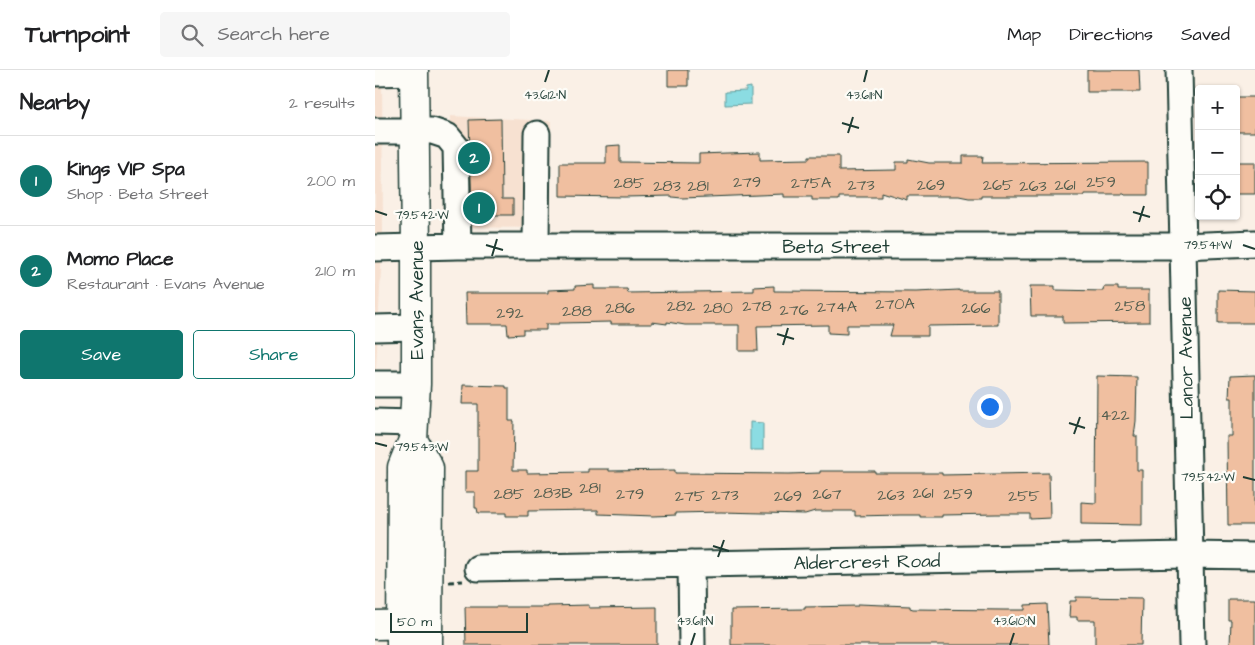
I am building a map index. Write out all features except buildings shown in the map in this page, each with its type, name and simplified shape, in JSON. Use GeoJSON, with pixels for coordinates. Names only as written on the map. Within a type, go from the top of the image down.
{"type":"FeatureCollection","features":[{"type":"Feature","properties":{"kind":"main road","name":"Evans Avenue"},"geometry":{"type":"LineString","coordinates":[[407,633],[401,467],[413,432],[416,384],[414,71]]}},
{"type":"Feature","properties":{"kind":"street","name":"Lanor Avenue"},"geometry":{"type":"LineString","coordinates":[[1179,70],[1188,555],[1192,645]]}},
{"type":"Feature","properties":{"kind":"street"},"geometry":{"type":"LineString","coordinates":[[375,73],[414,71]]}},
{"type":"Feature","properties":{"kind":"street"},"geometry":{"type":"LineString","coordinates":[[375,131],[433,131],[447,136],[456,148],[458,246]]}},
{"type":"Feature","properties":{"kind":"street"},"geometry":{"type":"LineString","coordinates":[[536,246],[537,134]]}},
{"type":"Feature","properties":{"kind":"street","name":"Beta Street"},"geometry":{"type":"LineString","coordinates":[[375,248],[416,246],[1182,246],[1255,243]]}},
{"type":"Feature","properties":{"kind":"street"},"geometry":{"type":"LineString","coordinates":[[375,328],[416,328]]}},
{"type":"Feature","properties":{"kind":"street"},"geometry":{"type":"LineString","coordinates":[[375,384],[416,384]]}},
{"type":"Feature","properties":{"kind":"street"},"geometry":{"type":"LineString","coordinates":[[375,422],[413,432]]}},
{"type":"Feature","properties":{"kind":"street","name":"Aldercrest Road"},"geometry":{"type":"LineString","coordinates":[[478,568],[1188,555],[1255,556]]}},
{"type":"Feature","properties":{"kind":"street"},"geometry":{"type":"LineString","coordinates":[[691,564],[693,645]]}},
{"type":"Feature","properties":{"kind":"shaded area"},"geometry":{"type":"Polygon","coordinates":[[[375,70],[382,70],[383,230],[375,388],[375,70]]]}},
{"type":"Feature","properties":{"kind":"shaded area"},"geometry":{"type":"Polygon","coordinates":[[[450,116],[551,121],[550,228],[448,227],[450,116]]]}},
{"type":"Feature","properties":{"kind":"water"},"geometry":{"type":"Polygon","coordinates":[[[751,87],[751,104],[725,105],[725,92],[746,91],[746,88],[751,87]]]}},
{"type":"Feature","properties":{"kind":"water"},"geometry":{"type":"Polygon","coordinates":[[[750,422],[763,423],[763,450],[750,450],[750,422]]]}},
{"type":"Feature","properties":{"kind":"place","name":"Momo Place"},"geometry":{"type":"Point","coordinates":[474,158]}},
{"type":"Feature","properties":{"kind":"place","name":"Kings VIP Spa"},"geometry":{"type":"Point","coordinates":[479,208]}}]}
